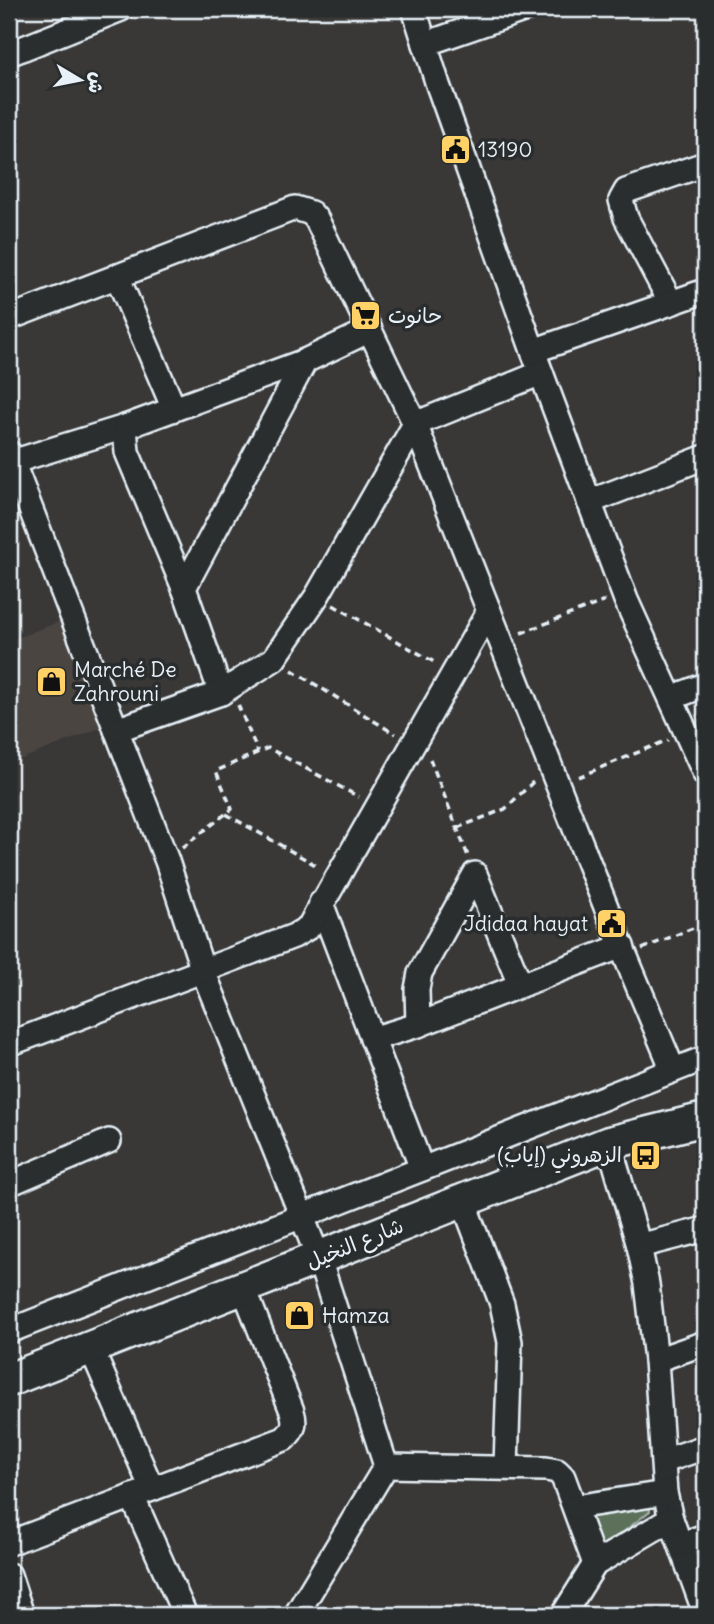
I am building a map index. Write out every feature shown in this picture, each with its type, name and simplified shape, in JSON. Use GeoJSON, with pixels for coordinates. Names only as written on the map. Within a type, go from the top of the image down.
{"type":"FeatureCollection","features":[{"type":"Feature","properties":{"kind":"main road","name":"شارع النخيل"},"geometry":{"type":"LineString","coordinates":[[9,1380],[609,1143],[705,1119]]}},
{"type":"Feature","properties":{"kind":"street"},"geometry":{"type":"LineString","coordinates":[[9,54],[75,17],[121,9]]}},
{"type":"Feature","properties":{"kind":"street"},"geometry":{"type":"LineString","coordinates":[[414,9],[537,362],[623,594],[705,774]]}},
{"type":"Feature","properties":{"kind":"street"},"geometry":{"type":"LineString","coordinates":[[425,44],[526,9]]}},
{"type":"Feature","properties":{"kind":"street"},"geometry":{"type":"LineString","coordinates":[[671,303],[626,218],[621,200],[626,191],[705,164]]}},
{"type":"Feature","properties":{"kind":"street"},"geometry":{"type":"LineString","coordinates":[[9,318],[295,208],[311,212],[415,424],[623,951],[673,1070]]}},
{"type":"Feature","properties":{"kind":"street"},"geometry":{"type":"LineString","coordinates":[[117,276],[174,409]]}},
{"type":"Feature","properties":{"kind":"street"},"geometry":{"type":"LineString","coordinates":[[116,730],[225,690],[274,659],[317,596],[415,424],[537,362],[671,303],[705,291]]}},
{"type":"Feature","properties":{"kind":"street"},"geometry":{"type":"LineString","coordinates":[[296,1615],[386,1466],[319,1259],[203,971],[167,861],[10,456],[125,427],[304,361],[370,330]]}},
{"type":"Feature","properties":{"kind":"street"},"geometry":{"type":"LineString","coordinates":[[184,588],[304,361]]}},
{"type":"Feature","properties":{"kind":"street"},"geometry":{"type":"LineString","coordinates":[[125,427],[127,452],[225,690]]}},
{"type":"Feature","properties":{"kind":"street"},"geometry":{"type":"LineString","coordinates":[[589,502],[705,457]]}},
{"type":"Feature","properties":{"kind":"street"},"geometry":{"type":"LineString","coordinates":[[9,1044],[303,932],[309,927],[489,611]]}},
{"type":"Feature","properties":{"kind":"street"},"geometry":{"type":"LineString","coordinates":[[671,698],[705,685]]}},
{"type":"Feature","properties":{"kind":"street"},"geometry":{"type":"LineString","coordinates":[[475,874],[520,984]]}},
{"type":"Feature","properties":{"kind":"street"},"geometry":{"type":"LineString","coordinates":[[418,1025],[420,972],[475,874]]}},
{"type":"Feature","properties":{"kind":"street"},"geometry":{"type":"LineString","coordinates":[[321,903],[422,1169]]}},
{"type":"Feature","properties":{"kind":"street"},"geometry":{"type":"LineString","coordinates":[[372,1039],[418,1025],[520,984],[623,951]]}},
{"type":"Feature","properties":{"kind":"street"},"geometry":{"type":"LineString","coordinates":[[9,1331],[705,1058]]}},
{"type":"Feature","properties":{"kind":"street"},"geometry":{"type":"LineString","coordinates":[[9,1184],[110,1141]]}},
{"type":"Feature","properties":{"kind":"street"},"geometry":{"type":"LineString","coordinates":[[609,1143],[639,1246],[647,1284],[656,1360],[665,1493],[671,1519],[705,1614]]}},
{"type":"Feature","properties":{"kind":"street"},"geometry":{"type":"LineString","coordinates":[[463,1201],[502,1304],[510,1342],[506,1467]]}},
{"type":"Feature","properties":{"kind":"street"},"geometry":{"type":"LineString","coordinates":[[639,1246],[705,1229]]}},
{"type":"Feature","properties":{"kind":"street"},"geometry":{"type":"LineString","coordinates":[[11,1537],[142,1493],[284,1439],[295,1426],[292,1411],[244,1289]]}},
{"type":"Feature","properties":{"kind":"street"},"geometry":{"type":"LineString","coordinates":[[656,1360],[705,1343]]}},
{"type":"Feature","properties":{"kind":"street"},"geometry":{"type":"LineString","coordinates":[[91,1348],[185,1615]]}},
{"type":"Feature","properties":{"kind":"street"},"geometry":{"type":"LineString","coordinates":[[664,1461],[705,1447]]}},
{"type":"Feature","properties":{"kind":"street"},"geometry":{"type":"LineString","coordinates":[[386,1466],[506,1467],[557,1471],[564,1477],[595,1564]]}},
{"type":"Feature","properties":{"kind":"street"},"geometry":{"type":"LineString","coordinates":[[575,1507],[665,1493]]}},
{"type":"Feature","properties":{"kind":"street"},"geometry":{"type":"LineString","coordinates":[[563,1615],[595,1564],[671,1519]]}},
{"type":"Feature","properties":{"kind":"street"},"geometry":{"type":"LineString","coordinates":[[682,1545],[705,1536]]}},
{"type":"Feature","properties":{"kind":"street"},"geometry":{"type":"LineString","coordinates":[[9,1575],[22,1615]]}},
{"type":"Feature","properties":{"kind":"path"},"geometry":{"type":"LineString","coordinates":[[500,641],[623,594]]}},
{"type":"Feature","properties":{"kind":"path"},"geometry":{"type":"LineString","coordinates":[[317,596],[453,673]]}},
{"type":"Feature","properties":{"kind":"path"},"geometry":{"type":"LineString","coordinates":[[274,659],[416,738],[475,874]]}},
{"type":"Feature","properties":{"kind":"path"},"geometry":{"type":"LineString","coordinates":[[225,690],[258,752]]}},
{"type":"Feature","properties":{"kind":"path"},"geometry":{"type":"LineString","coordinates":[[457,828],[505,809],[554,776],[686,733]]}},
{"type":"Feature","properties":{"kind":"path"},"geometry":{"type":"LineString","coordinates":[[167,861],[232,809],[216,771],[268,748],[377,806]]}},
{"type":"Feature","properties":{"kind":"path"},"geometry":{"type":"LineString","coordinates":[[226,814],[336,876]]}},
{"type":"Feature","properties":{"kind":"path"},"geometry":{"type":"LineString","coordinates":[[623,951],[705,923]]}},
{"type":"Feature","properties":{"kind":"shaded area","name":"Marché De Zahrouni"},"geometry":{"type":"Polygon","coordinates":[[[69,618],[110,724],[9,764],[9,641],[69,618]]]}},
{"type":"Feature","properties":{"kind":"green space"},"geometry":{"type":"Polygon","coordinates":[[[648,1501],[650,1511],[599,1551],[587,1509],[648,1501]]]}},
{"type":"Feature","properties":{"kind":"place","name":"13190"},"geometry":{"type":"Point","coordinates":[455,150]}},
{"type":"Feature","properties":{"kind":"place","name":"حانوت"},"geometry":{"type":"Point","coordinates":[365,316]}},
{"type":"Feature","properties":{"kind":"place","name":"Marché De Zahrouni"},"geometry":{"type":"Point","coordinates":[51,682]}},
{"type":"Feature","properties":{"kind":"place","name":"Jdidaa hayat"},"geometry":{"type":"Point","coordinates":[611,924]}},
{"type":"Feature","properties":{"kind":"place","name":"الزهروني (إياب)"},"geometry":{"type":"Point","coordinates":[645,1155]}},
{"type":"Feature","properties":{"kind":"place","name":"Hamza"},"geometry":{"type":"Point","coordinates":[299,1316]}}]}
